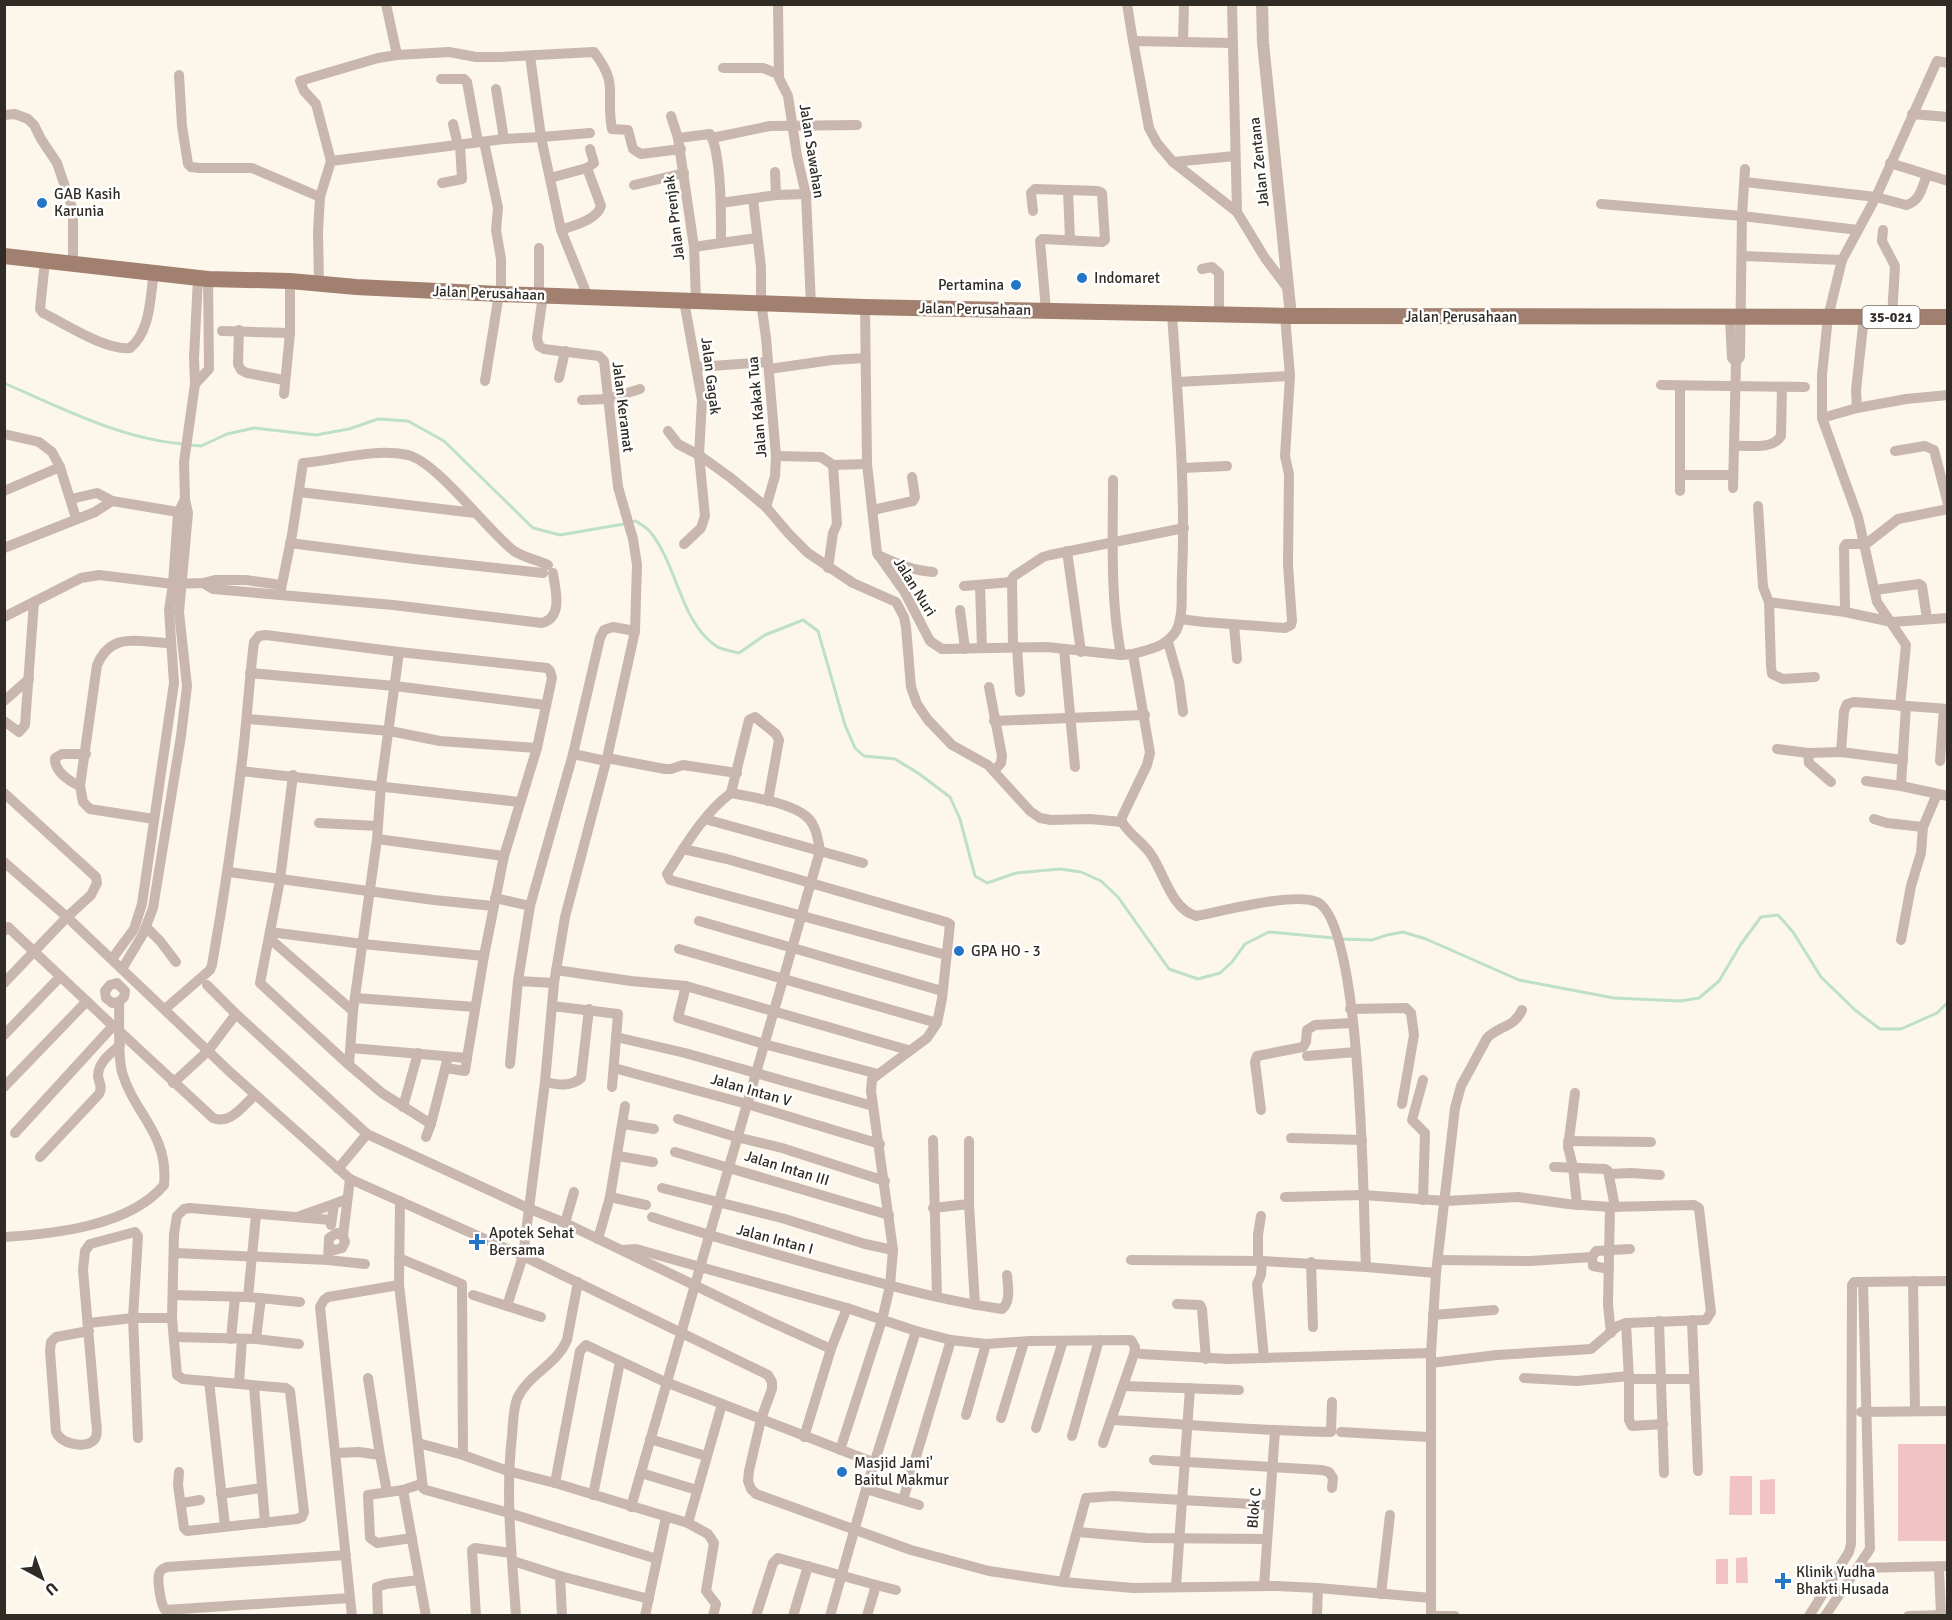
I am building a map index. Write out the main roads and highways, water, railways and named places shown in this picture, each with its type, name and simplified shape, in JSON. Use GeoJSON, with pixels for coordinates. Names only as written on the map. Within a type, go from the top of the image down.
{"type":"FeatureCollection","features":[{"type":"Feature","properties":{"kind":"main road","name":"Jalan Perusahaan"},"geometry":{"type":"LineString","coordinates":[[4,256],[203,279],[290,281],[356,287],[500,294],[761,302],[811,306],[1288,316],[1947,317]]}},
{"type":"Feature","properties":{"kind":"waterway"},"geometry":{"type":"LineString","coordinates":[[4,383],[114,429],[137,436],[184,444]]}},
{"type":"Feature","properties":{"kind":"waterway"},"geometry":{"type":"LineString","coordinates":[[190,445],[201,446],[227,434],[254,428],[316,435],[349,429],[378,419],[408,421],[444,441],[533,528],[560,535],[624,524]]}},
{"type":"Feature","properties":{"kind":"waterway"},"geometry":{"type":"LineString","coordinates":[[631,522],[636,521],[651,533],[667,561],[694,623],[716,646],[739,653],[765,635],[803,620],[818,631],[845,725],[855,748],[864,756],[895,759],[950,797],[960,819],[975,876],[987,883],[1016,873],[1060,869],[1081,872],[1101,881],[1118,897],[1169,969],[1198,979],[1220,973],[1232,962],[1245,944],[1269,932],[1334,938]]}},
{"type":"Feature","properties":{"kind":"waterway"},"geometry":{"type":"LineString","coordinates":[[1340,939],[1372,940],[1403,932],[1426,939],[1519,980],[1614,998],[1680,1001],[1699,998],[1719,981],[1741,944],[1761,917],[1778,915],[1793,932],[1821,977],[1855,1010],[1880,1029],[1901,1029],[1937,1013],[1948,1002]]}},
{"type":"Feature","properties":{"kind":"place","name":"GAB Kasih Karunia"},"geometry":{"type":"Point","coordinates":[42,203]}},
{"type":"Feature","properties":{"kind":"place","name":"Indomaret"},"geometry":{"type":"Point","coordinates":[1082,278]}},
{"type":"Feature","properties":{"kind":"place","name":"Pertamina"},"geometry":{"type":"Point","coordinates":[1016,285]}},
{"type":"Feature","properties":{"kind":"place","name":"GPA HO - 3"},"geometry":{"type":"Point","coordinates":[959,951]}},
{"type":"Feature","properties":{"kind":"place","name":"Apotek Sehat Bersama"},"geometry":{"type":"Point","coordinates":[477,1242]}},
{"type":"Feature","properties":{"kind":"place","name":"Masjid Jami' Baitul Makmur"},"geometry":{"type":"Point","coordinates":[842,1472]}},
{"type":"Feature","properties":{"kind":"place","name":"Klinik Yudha Bhakti Husada"},"geometry":{"type":"Point","coordinates":[1783,1581]}}]}
